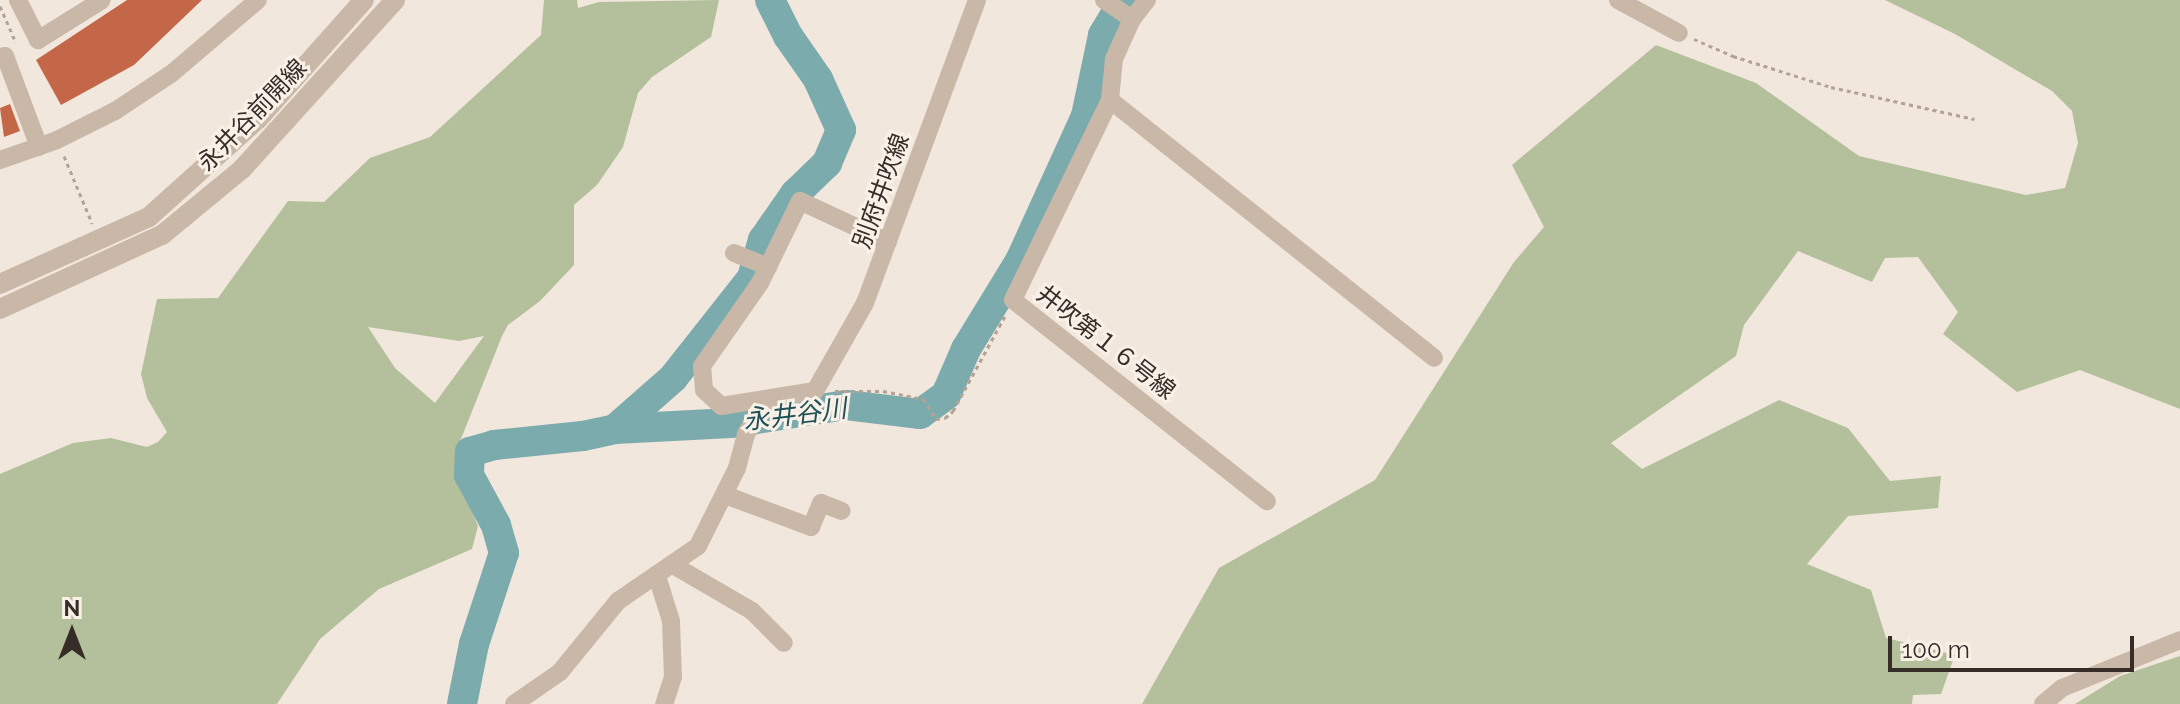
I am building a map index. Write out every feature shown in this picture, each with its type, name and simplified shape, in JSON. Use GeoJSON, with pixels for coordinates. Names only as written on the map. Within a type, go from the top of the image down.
{"type":"FeatureCollection","features":[{"type":"Feature","properties":{"kind":"street"},"geometry":{"type":"LineString","coordinates":[[18,0],[38,40],[102,0]]}},
{"type":"Feature","properties":{"kind":"street"},"geometry":{"type":"LineString","coordinates":[[0,160],[39,147],[115,111],[171,74],[258,0]]}},
{"type":"Feature","properties":{"kind":"street","name":"永井谷前開線"},"geometry":{"type":"LineString","coordinates":[[0,284],[149,217],[258,119],[364,0]]}},
{"type":"Feature","properties":{"kind":"street","name":"永井谷前開線"},"geometry":{"type":"LineString","coordinates":[[0,309],[162,235],[242,169],[395,0]]}},
{"type":"Feature","properties":{"kind":"street","name":"別府井吹線"},"geometry":{"type":"LineString","coordinates":[[815,391],[865,303],[977,0]]}},
{"type":"Feature","properties":{"kind":"street"},"geometry":{"type":"LineString","coordinates":[[1105,0],[1129,16]]}},
{"type":"Feature","properties":{"kind":"street","name":"井吹第１６号線"},"geometry":{"type":"LineString","coordinates":[[1147,0],[1129,16],[1114,59],[1110,100],[1072,186],[1013,300],[1267,501]]}},
{"type":"Feature","properties":{"kind":"street"},"geometry":{"type":"LineString","coordinates":[[1618,0],[1679,33]]}},
{"type":"Feature","properties":{"kind":"street"},"geometry":{"type":"LineString","coordinates":[[0,58],[5,56],[39,147]]}},
{"type":"Feature","properties":{"kind":"street"},"geometry":{"type":"LineString","coordinates":[[1110,100],[1434,358]]}},
{"type":"Feature","properties":{"kind":"street"},"geometry":{"type":"LineString","coordinates":[[815,391],[765,402],[721,406],[704,390],[702,366],[753,261],[800,201],[888,242]]}},
{"type":"Feature","properties":{"kind":"street"},"geometry":{"type":"LineString","coordinates":[[514,704],[560,672],[618,601],[698,546],[737,468],[746,434],[765,402]]}},
{"type":"Feature","properties":{"kind":"street"},"geometry":{"type":"LineString","coordinates":[[725,495],[811,527],[821,503],[842,511]]}},
{"type":"Feature","properties":{"kind":"street"},"geometry":{"type":"LineString","coordinates":[[673,565],[752,611],[784,643]]}},
{"type":"Feature","properties":{"kind":"street"},"geometry":{"type":"LineString","coordinates":[[657,576],[671,621],[673,677],[664,704]]}},
{"type":"Feature","properties":{"kind":"street"},"geometry":{"type":"LineString","coordinates":[[2043,704],[2062,688],[2180,640]]}},
{"type":"Feature","properties":{"kind":"path"},"geometry":{"type":"LineString","coordinates":[[1679,33],[1733,56],[1831,87],[1974,119]]}},
{"type":"Feature","properties":{"kind":"path"},"geometry":{"type":"LineString","coordinates":[[815,391],[883,391],[923,399],[936,419],[945,418],[953,411],[1013,300]]}},
{"type":"Feature","properties":{"kind":"green space"},"geometry":{"type":"Polygon","coordinates":[[[544,0],[577,0],[578,8],[599,2],[719,0],[711,37],[652,77],[638,93],[623,147],[597,185],[574,205],[574,265],[540,301],[508,325],[502,336],[459,444],[464,491],[478,526],[472,549],[379,589],[320,639],[277,704],[0,704],[0,474],[73,443],[111,438],[147,447],[158,442],[167,432],[147,398],[141,374],[157,299],[218,298],[288,201],[324,202],[370,158],[430,137],[541,35],[544,0]],[[368,327],[395,368],[435,403],[484,336],[459,341],[368,327]]]}},
{"type":"Feature","properties":{"kind":"green space"},"geometry":{"type":"Polygon","coordinates":[[[1885,0],[2180,0],[2180,409],[2080,370],[2017,392],[1943,334],[1958,312],[1918,257],[1885,258],[1872,282],[1798,251],[1744,325],[1736,356],[1611,443],[1642,469],[1779,400],[1848,428],[1890,481],[1941,476],[1938,508],[1848,516],[1807,564],[1871,590],[1886,638],[1955,655],[1941,694],[1913,695],[1912,704],[1142,704],[1219,568],[1375,480],[1514,262],[1544,227],[1512,165],[1656,45],[1756,83],[1859,156],[2026,195],[2065,188],[2078,143],[2072,111],[2052,91],[1955,34],[1885,0]]]}},
{"type":"Feature","properties":{"kind":"green space"},"geometry":{"type":"Polygon","coordinates":[[[2180,656],[2180,704],[2075,704],[2120,676],[2180,656]]]}},
{"type":"Feature","properties":{"kind":"building"},"geometry":{"type":"Polygon","coordinates":[[[127,0],[202,0],[134,65],[61,105],[36,60],[127,0]]]}},
{"type":"Feature","properties":{"kind":"building"},"geometry":{"type":"Polygon","coordinates":[[[10,104],[20,131],[4,137],[0,108],[10,104]]]}},
{"type":"Feature","properties":{"kind":"waterway"},"geometry":{"type":"LineString","coordinates":[[615,429],[673,378],[752,278],[763,240],[795,194],[827,163],[841,130],[818,79],[788,36],[770,0]]}},
{"type":"Feature","properties":{"kind":"waterway","name":"永井谷川"},"geometry":{"type":"LineString","coordinates":[[462,704],[474,644],[504,553],[496,525],[469,475],[470,452],[494,445],[583,436],[615,429],[731,423],[846,405],[920,414],[946,395],[966,349],[1020,261],[1086,116],[1103,35],[1124,0]]}}]}
